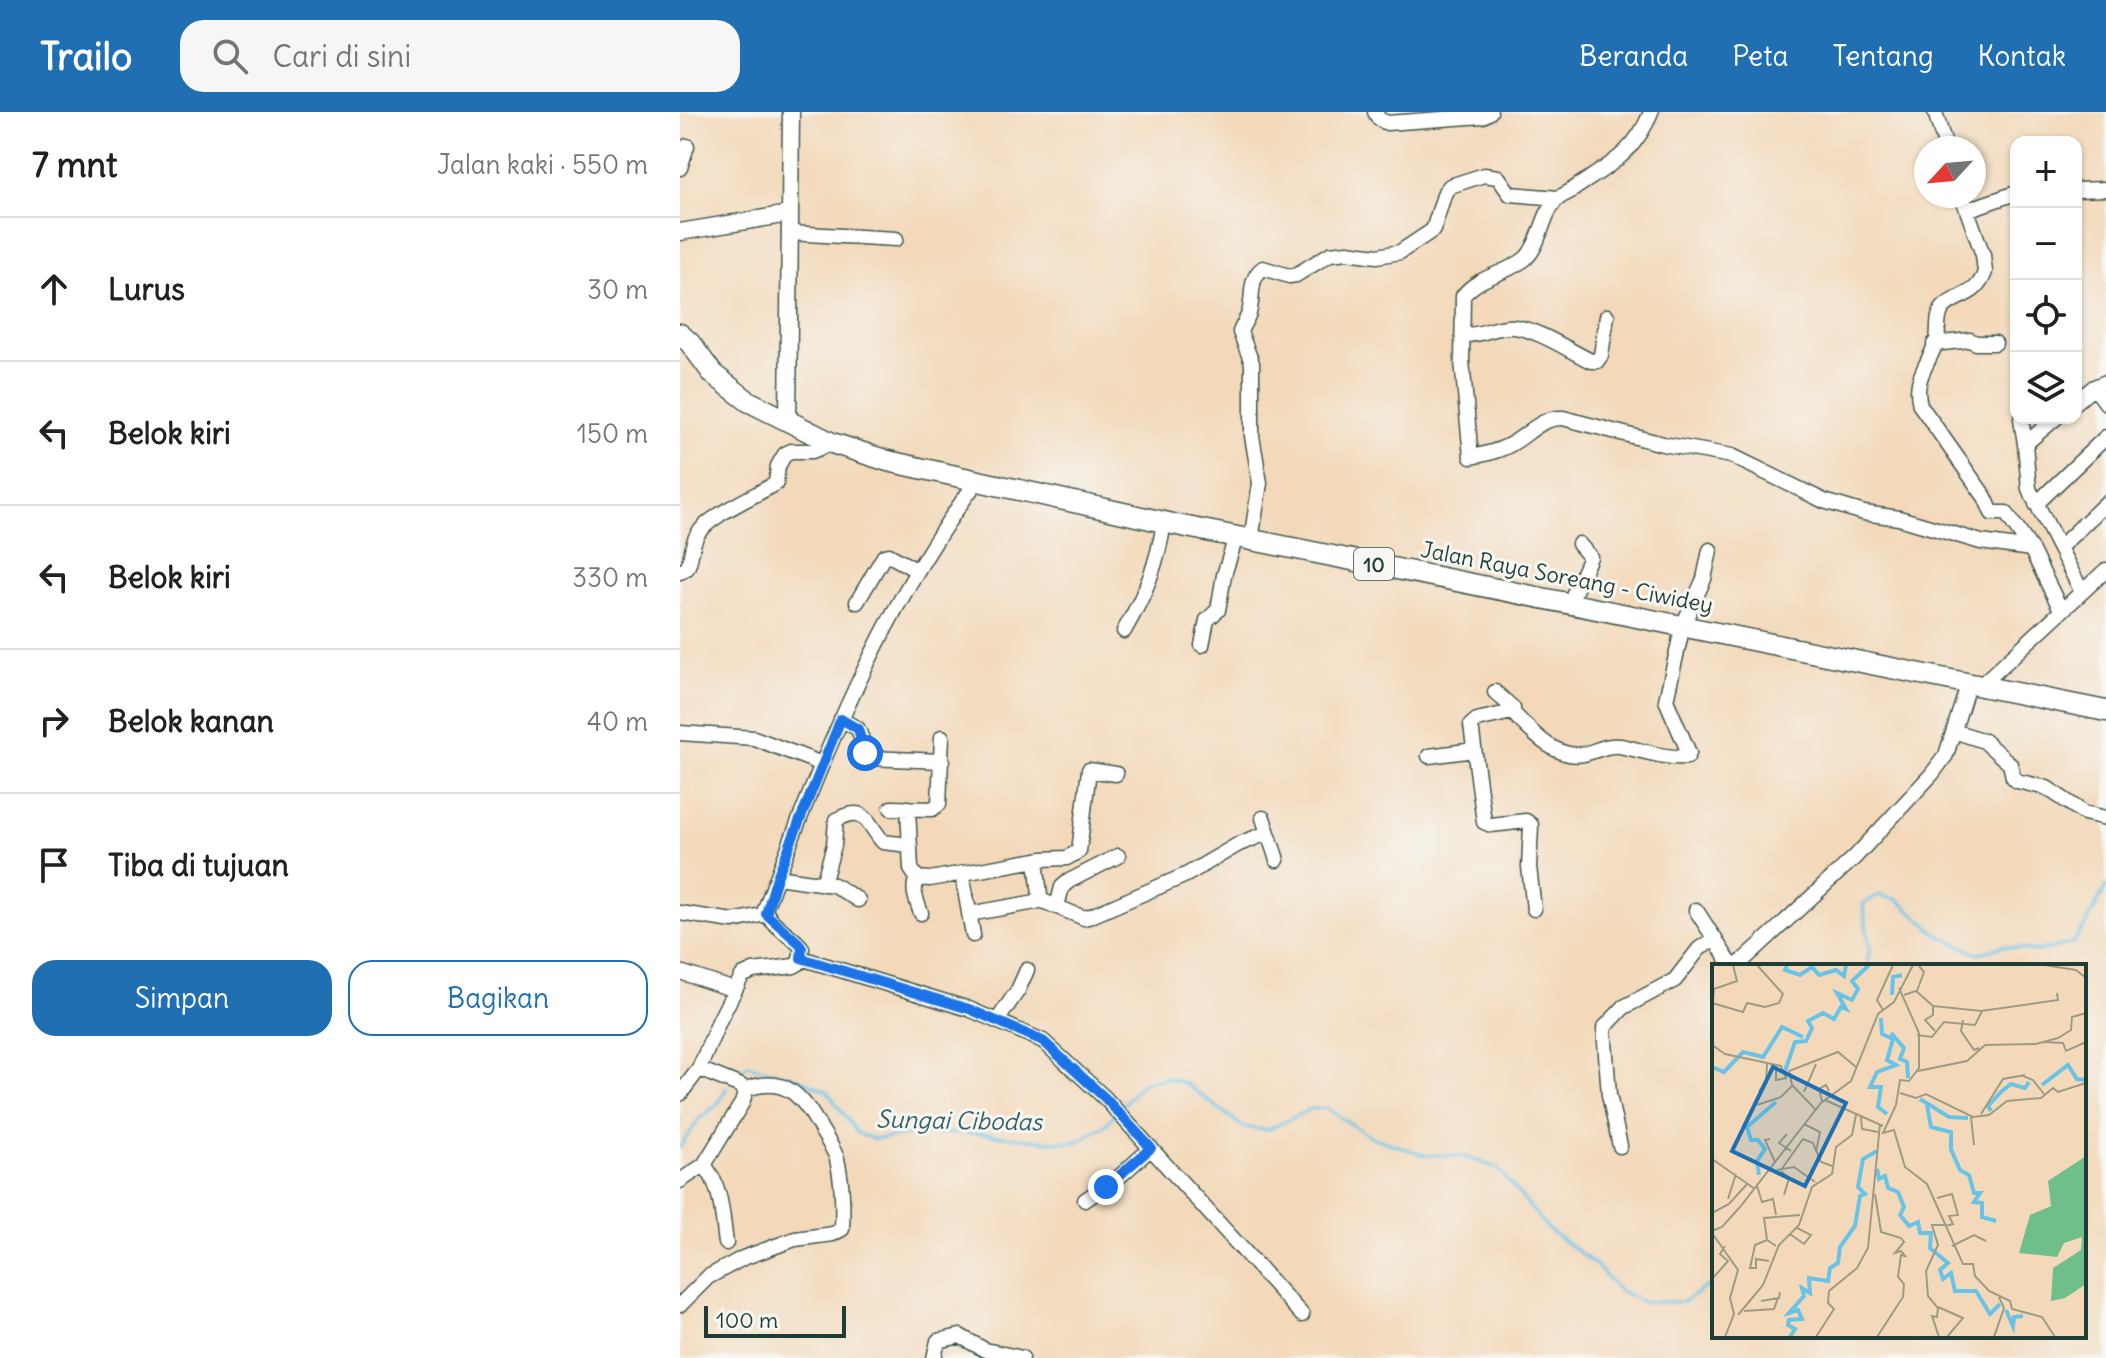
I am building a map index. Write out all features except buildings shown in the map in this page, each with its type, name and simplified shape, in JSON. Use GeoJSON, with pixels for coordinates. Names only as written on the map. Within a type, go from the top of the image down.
{"type":"FeatureCollection","features":[{"type":"Feature","properties":{"kind":"highway","name":"Jalan Raya Soreang - Ciwidey"},"geometry":{"type":"LineString","coordinates":[[680,334],[713,374],[729,388],[832,443],[888,461],[1164,522],[2106,711]]}},
{"type":"Feature","properties":{"kind":"main road"},"geometry":{"type":"LineString","coordinates":[[788,422],[791,112]]}},
{"type":"Feature","properties":{"kind":"main road"},"geometry":{"type":"LineString","coordinates":[[680,232],[789,214]]}},
{"type":"Feature","properties":{"kind":"street"},"geometry":{"type":"LineString","coordinates":[[1375,112],[1379,119],[1387,123],[1483,116],[1490,112]]}},
{"type":"Feature","properties":{"kind":"street"},"geometry":{"type":"LineString","coordinates":[[1651,112],[1644,129],[1625,155],[1559,198],[1546,216],[1531,252],[1524,260],[1477,283],[1463,296],[1464,385],[1471,457],[1514,443],[1553,418],[1563,418],[1651,441],[1732,456],[1824,501],[1864,513],[1914,522],[1963,538],[2031,549]]}},
{"type":"Feature","properties":{"kind":"street"},"geometry":{"type":"LineString","coordinates":[[1935,112],[1942,136]]}},
{"type":"Feature","properties":{"kind":"street"},"geometry":{"type":"LineString","coordinates":[[680,168],[687,146]]}},
{"type":"Feature","properties":{"kind":"street"},"geometry":{"type":"LineString","coordinates":[[1202,645],[1207,620],[1218,610],[1224,575],[1244,538],[1260,483],[1252,436],[1252,363],[1240,332],[1249,313],[1252,286],[1258,270],[1265,268],[1289,276],[1296,275],[1330,254],[1347,252],[1389,256],[1400,252],[1433,230],[1442,199],[1450,186],[1484,175],[1498,177],[1514,195],[1559,198]]}},
{"type":"Feature","properties":{"kind":"street"},"geometry":{"type":"LineString","coordinates":[[2082,190],[2106,189]]}},
{"type":"Feature","properties":{"kind":"street"},"geometry":{"type":"LineString","coordinates":[[1986,199],[2010,194]]}},
{"type":"Feature","properties":{"kind":"street"},"geometry":{"type":"LineString","coordinates":[[1966,208],[1983,255],[1985,272],[1973,291],[1943,308],[1918,388],[1920,405],[1985,497],[1992,513],[2009,515],[2031,549],[2061,610]]}},
{"type":"Feature","properties":{"kind":"street"},"geometry":{"type":"LineString","coordinates":[[789,233],[896,239]]}},
{"type":"Feature","properties":{"kind":"street"},"geometry":{"type":"LineString","coordinates":[[1464,335],[1475,336],[1512,326],[1597,361],[1601,355],[1607,316]]}},
{"type":"Feature","properties":{"kind":"street"},"geometry":{"type":"LineString","coordinates":[[1934,344],[1970,340],[1995,343]]}},
{"type":"Feature","properties":{"kind":"street"},"geometry":{"type":"LineString","coordinates":[[2082,397],[2100,384],[2106,403]]}},
{"type":"Feature","properties":{"kind":"street"},"geometry":{"type":"LineString","coordinates":[[2022,424],[2029,489],[2082,592]]}},
{"type":"Feature","properties":{"kind":"street"},"geometry":{"type":"LineString","coordinates":[[2025,444],[2049,424]]}},
{"type":"Feature","properties":{"kind":"street"},"geometry":{"type":"LineString","coordinates":[[2036,504],[2106,437]]}},
{"type":"Feature","properties":{"kind":"street"},"geometry":{"type":"LineString","coordinates":[[680,572],[687,568],[697,535],[704,527],[735,505],[776,483],[778,466],[785,454],[812,451],[832,443]]}},
{"type":"Feature","properties":{"kind":"street"},"geometry":{"type":"LineString","coordinates":[[766,914],[777,877],[841,719],[916,570],[978,480]]}},
{"type":"Feature","properties":{"kind":"street"},"geometry":{"type":"LineString","coordinates":[[2060,547],[2106,503]]}},
{"type":"Feature","properties":{"kind":"street"},"geometry":{"type":"LineString","coordinates":[[1124,631],[1151,582],[1164,522]]}},
{"type":"Feature","properties":{"kind":"street"},"geometry":{"type":"LineString","coordinates":[[1570,602],[1590,557],[1579,544]]}},
{"type":"Feature","properties":{"kind":"street"},"geometry":{"type":"LineString","coordinates":[[1495,692],[1537,737],[1569,753],[1577,755],[1615,745],[1687,757],[1689,753],[1666,700],[1683,625],[1704,579],[1710,550]]}},
{"type":"Feature","properties":{"kind":"street"},"geometry":{"type":"LineString","coordinates":[[857,602],[884,556],[889,555],[916,570]]}},
{"type":"Feature","properties":{"kind":"street"},"geometry":{"type":"LineString","coordinates":[[1737,964],[1855,857],[1932,774],[1946,755],[1962,696],[2106,570]]}},
{"type":"Feature","properties":{"kind":"street"},"geometry":{"type":"LineString","coordinates":[[1512,712],[1473,722],[1474,750],[1484,822],[1491,825],[1526,821],[1531,825],[1529,867],[1534,909]]}},
{"type":"Feature","properties":{"kind":"street"},"geometry":{"type":"LineString","coordinates":[[841,719],[858,729],[869,758],[942,761]]}},
{"type":"Feature","properties":{"kind":"street"},"geometry":{"type":"LineString","coordinates":[[1954,731],[1984,741],[2010,764],[2017,781],[2047,788],[2084,813],[2106,818]]}},
{"type":"Feature","properties":{"kind":"street"},"geometry":{"type":"LineString","coordinates":[[680,733],[754,738],[822,764]]}},
{"type":"Feature","properties":{"kind":"street"},"geometry":{"type":"LineString","coordinates":[[891,808],[932,809],[939,804],[942,737]]}},
{"type":"Feature","properties":{"kind":"street"},"geometry":{"type":"LineString","coordinates":[[1429,756],[1474,750]]}},
{"type":"Feature","properties":{"kind":"street"},"geometry":{"type":"LineString","coordinates":[[1074,856],[1080,844],[1089,770],[1116,774]]}},
{"type":"Feature","properties":{"kind":"street"},"geometry":{"type":"LineString","coordinates":[[908,808],[911,869],[917,878]]}},
{"type":"Feature","properties":{"kind":"street"},"geometry":{"type":"LineString","coordinates":[[823,884],[834,845],[836,820],[845,815],[857,812],[864,815],[883,842],[909,845]]}},
{"type":"Feature","properties":{"kind":"street"},"geometry":{"type":"LineString","coordinates":[[1038,899],[1084,918],[1091,916],[1186,875],[1265,826],[1277,860]]}},
{"type":"Feature","properties":{"kind":"street"},"geometry":{"type":"LineString","coordinates":[[917,878],[1074,856],[1096,867]]}},
{"type":"Feature","properties":{"kind":"street"},"geometry":{"type":"LineString","coordinates":[[1057,906],[1062,887],[1118,856]]}},
{"type":"Feature","properties":{"kind":"street"},"geometry":{"type":"LineString","coordinates":[[1036,860],[1038,899]]}},
{"type":"Feature","properties":{"kind":"street"},"geometry":{"type":"LineString","coordinates":[[962,873],[973,935]]}},
{"type":"Feature","properties":{"kind":"street"},"geometry":{"type":"LineString","coordinates":[[777,877],[841,888],[858,900]]}},
{"type":"Feature","properties":{"kind":"street"},"geometry":{"type":"LineString","coordinates":[[917,878],[914,883],[915,897],[921,913]]}},
{"type":"Feature","properties":{"kind":"street"},"geometry":{"type":"LineString","coordinates":[[969,914],[1036,902],[1038,899]]}},
{"type":"Feature","properties":{"kind":"street"},"geometry":{"type":"LineString","coordinates":[[1696,910],[1734,964]]}},
{"type":"Feature","properties":{"kind":"street"},"geometry":{"type":"LineString","coordinates":[[680,913],[733,921],[766,914]]}},
{"type":"Feature","properties":{"kind":"street"},"geometry":{"type":"LineString","coordinates":[[680,1094],[706,1072],[735,990],[747,973],[794,966],[801,958],[799,943],[766,914]]}},
{"type":"Feature","properties":{"kind":"street"},"geometry":{"type":"LineString","coordinates":[[1620,1146],[1609,1095],[1604,1028],[1624,1007],[1675,980],[1699,949],[1715,938]]}},
{"type":"Feature","properties":{"kind":"street"},"geometry":{"type":"LineString","coordinates":[[801,958],[969,1009],[1043,1041],[1105,1098],[1302,1315]]}},
{"type":"Feature","properties":{"kind":"street"},"geometry":{"type":"LineString","coordinates":[[997,1021],[1027,970]]}},
{"type":"Feature","properties":{"kind":"street"},"geometry":{"type":"LineString","coordinates":[[680,972],[735,990]]}},
{"type":"Feature","properties":{"kind":"street"},"geometry":{"type":"LineString","coordinates":[[680,1305],[708,1277],[743,1258],[795,1239],[833,1234],[842,1229],[837,1160],[807,1105],[793,1092],[772,1084],[740,1088],[706,1072]]}},
{"type":"Feature","properties":{"kind":"street"},"geometry":{"type":"LineString","coordinates":[[680,1181],[704,1165],[742,1103],[740,1088]]}},
{"type":"Feature","properties":{"kind":"street"},"geometry":{"type":"LineString","coordinates":[[1085,1200],[1119,1177],[1151,1148]]}},
{"type":"Feature","properties":{"kind":"street"},"geometry":{"type":"LineString","coordinates":[[704,1165],[718,1186],[726,1243]]}},
{"type":"Feature","properties":{"kind":"street"},"geometry":{"type":"LineString","coordinates":[[934,1358],[938,1341],[960,1336],[985,1350],[1022,1358]]}},
{"type":"Feature","properties":{"kind":"waterway","name":"Sungai Cibodas"},"geometry":{"type":"LineString","coordinates":[[1867,964],[1870,949],[1863,904],[1879,895],[1898,900],[1940,936],[1978,954],[2003,946],[2037,951],[2071,944],[2086,925],[2106,886]]}},
{"type":"Feature","properties":{"kind":"waterway","name":"Sungai Cibodas"},"geometry":{"type":"LineString","coordinates":[[733,1077],[747,1065],[792,1076],[827,1091],[858,1134],[875,1139],[917,1134],[973,1133],[1077,1142],[1104,1126],[1115,1114]]}},
{"type":"Feature","properties":{"kind":"waterway","name":"Sungai Cibodas"},"geometry":{"type":"LineString","coordinates":[[1120,1108],[1142,1083],[1166,1078],[1185,1083],[1243,1127],[1267,1130],[1311,1109],[1326,1108],[1371,1137],[1425,1155],[1462,1156],[1497,1168],[1549,1230],[1596,1265],[1618,1290],[1643,1302],[1683,1302],[1712,1283]]}},
{"type":"Feature","properties":{"kind":"waterway","name":"Sungai Cibodas"},"geometry":{"type":"LineString","coordinates":[[680,1147],[699,1119],[718,1104],[727,1087]]}},
{"type":"Feature","properties":{"kind":"route"},"geometry":{"type":"LineString","coordinates":[[865,753],[858,729],[841,719],[765,909],[768,918],[799,943],[801,958],[969,1009],[1043,1041],[1105,1098],[1151,1148],[1106,1187]]}}]}
